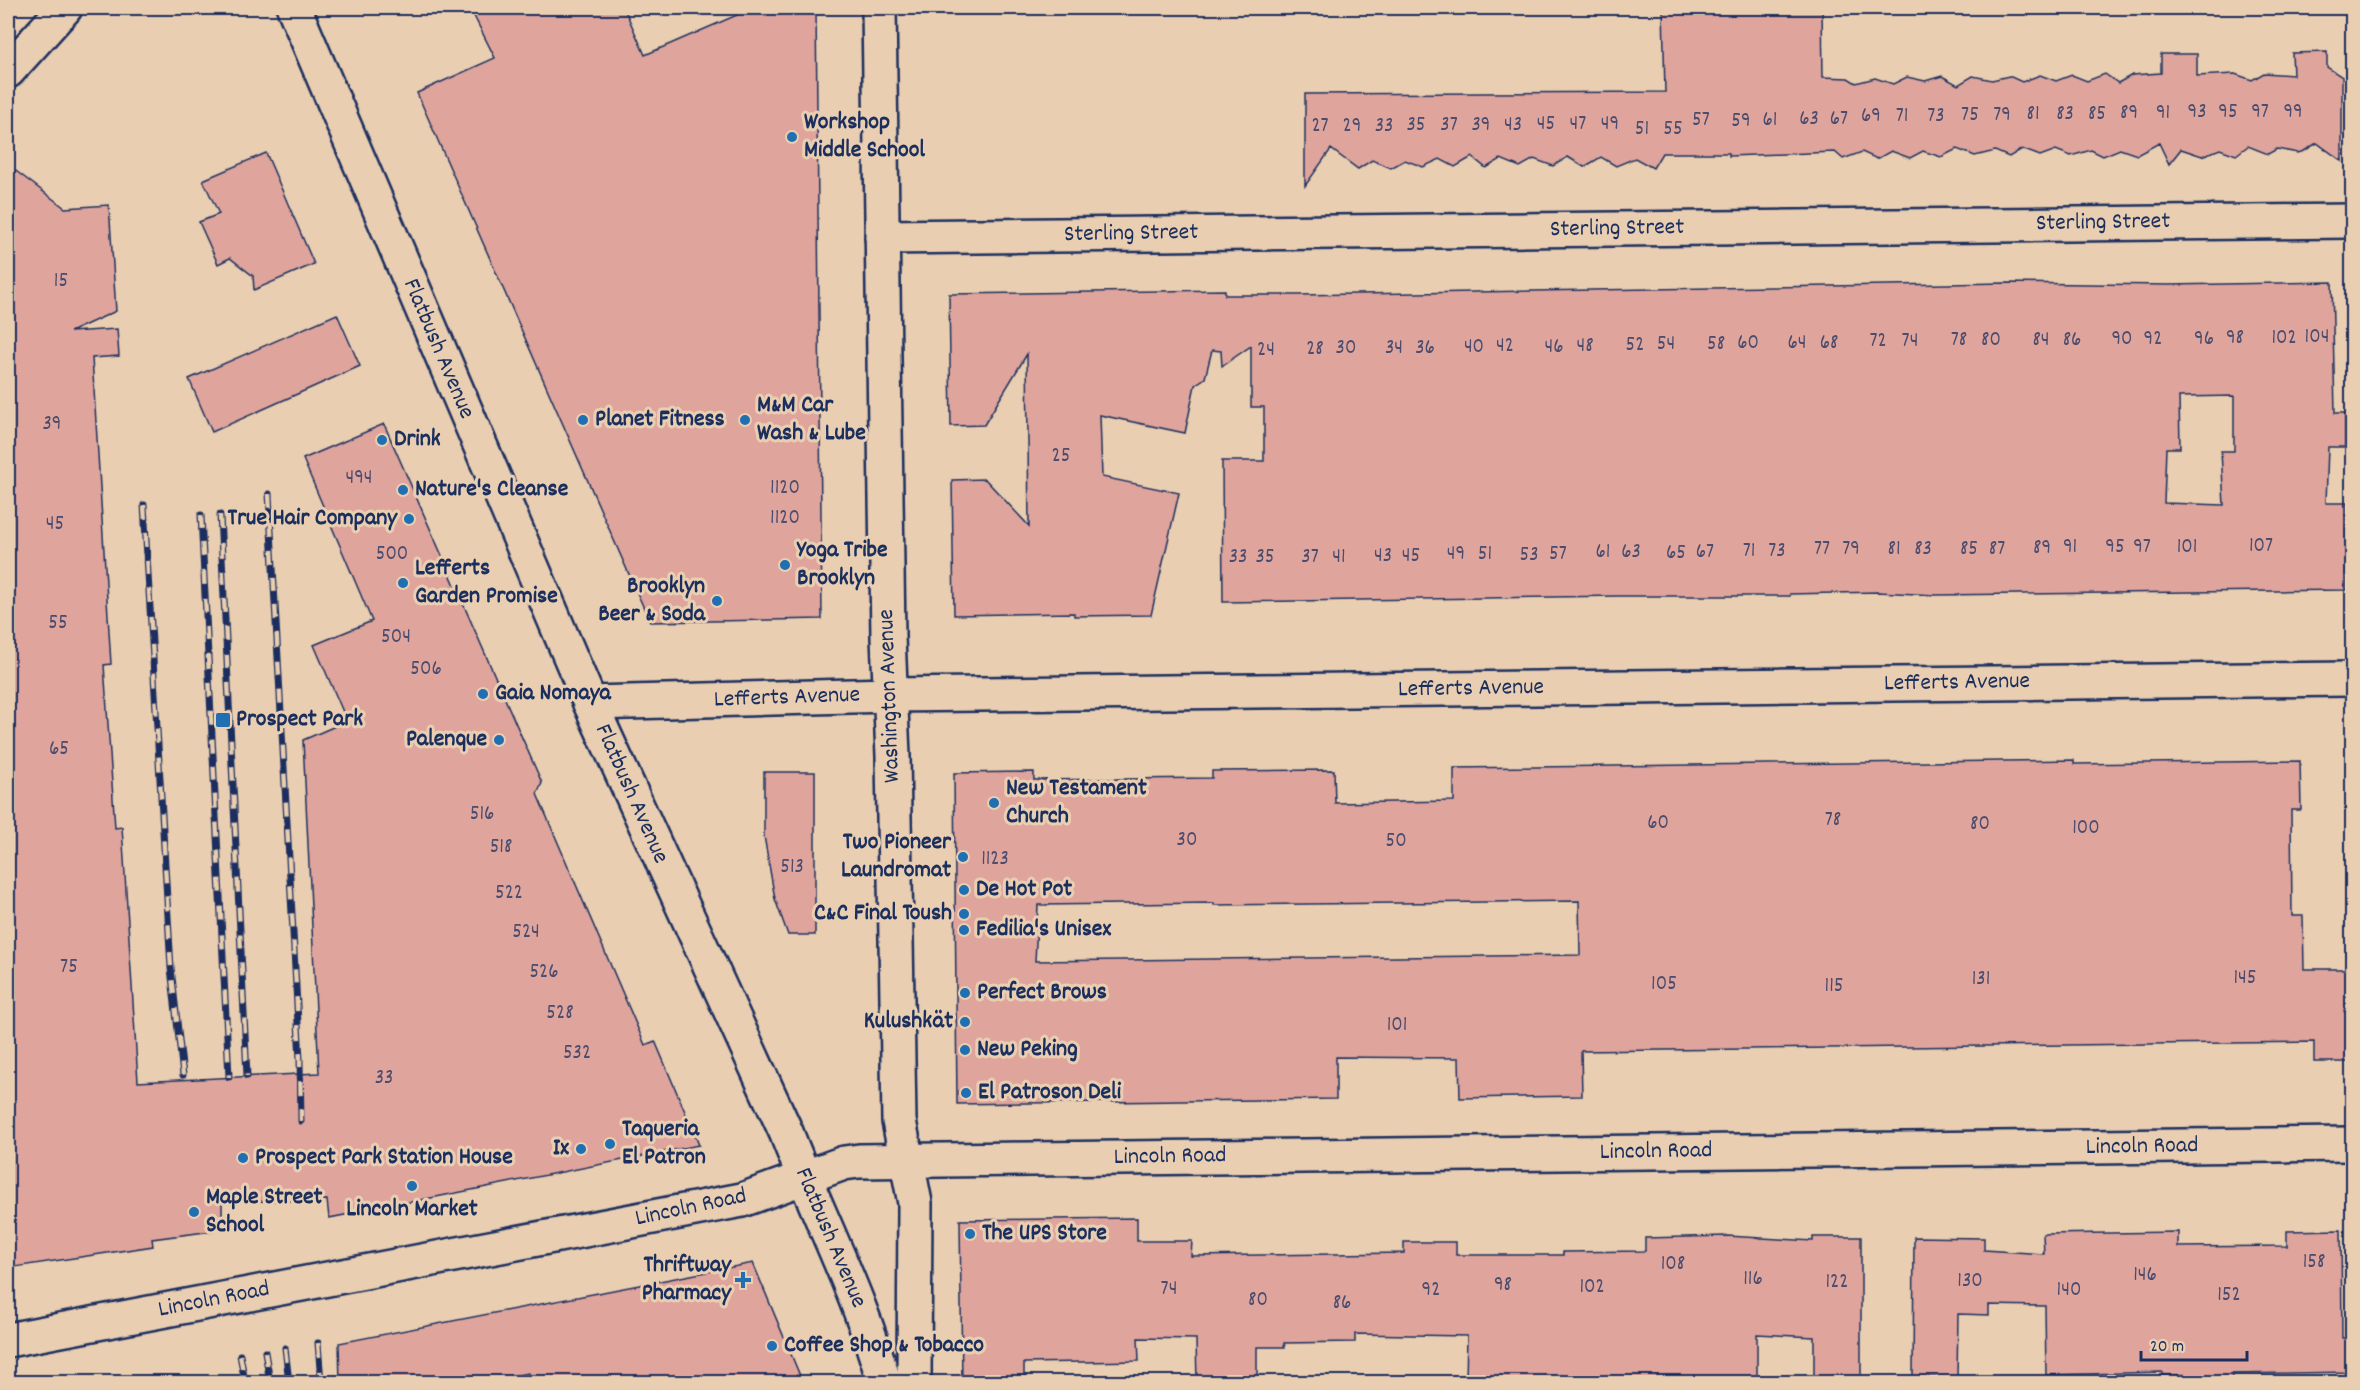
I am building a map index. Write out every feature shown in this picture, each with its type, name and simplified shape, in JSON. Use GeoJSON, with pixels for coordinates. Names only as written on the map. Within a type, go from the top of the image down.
{"type":"FeatureCollection","features":[{"type":"Feature","properties":{"kind":"street"},"geometry":{"type":"LineString","coordinates":[[8,71],[65,8]]}},
{"type":"Feature","properties":{"kind":"street","name":"Flatbush Avenue"},"geometry":{"type":"LineString","coordinates":[[294,8],[590,703],[786,1132],[803,1178],[859,1306],[874,1346],[884,1383]]}},
{"type":"Feature","properties":{"kind":"street","name":"Washington Avenue"},"geometry":{"type":"LineString","coordinates":[[879,8],[888,637],[899,1121],[915,1203],[914,1383]]}},
{"type":"Feature","properties":{"kind":"street","name":"Sterling Street"},"geometry":{"type":"LineString","coordinates":[[882,237],[2352,220]]}},
{"type":"Feature","properties":{"kind":"street","name":"Lefferts Avenue"},"geometry":{"type":"LineString","coordinates":[[590,703],[890,695],[2352,679]]}},
{"type":"Feature","properties":{"kind":"street","name":"Lincoln Road"},"geometry":{"type":"LineString","coordinates":[[8,1340],[742,1200],[844,1163],[906,1160],[2352,1144]]}},
{"type":"Feature","properties":{"kind":"building"},"geometry":{"type":"Polygon","coordinates":[[[470,8],[624,8],[645,55],[753,8],[816,8],[822,619],[650,622],[417,93],[495,58],[470,8]]]}},
{"type":"Feature","properties":{"kind":"building"},"geometry":{"type":"Polygon","coordinates":[[[1663,8],[1822,8],[1823,77],[1848,78],[1856,83],[1875,78],[1893,84],[1907,77],[1925,81],[1942,76],[1958,85],[1973,76],[1992,80],[2009,76],[2022,82],[2040,75],[2056,81],[2072,75],[2087,81],[2105,74],[2118,83],[2132,75],[2161,73],[2161,54],[2197,54],[2197,76],[2235,74],[2252,80],[2264,73],[2293,75],[2292,53],[2327,52],[2327,67],[2342,77],[2342,161],[2317,143],[2298,153],[2277,149],[2268,154],[2248,146],[2236,155],[2220,149],[2202,156],[2181,149],[2169,164],[2159,143],[2137,155],[2120,149],[2103,156],[2091,150],[2071,156],[2056,150],[2040,156],[2022,149],[2009,157],[1995,151],[1975,156],[1957,149],[1941,157],[1923,151],[1910,158],[1891,151],[1877,159],[1862,152],[1843,159],[1835,152],[1729,156],[1729,153],[1662,153],[1653,168],[1635,158],[1616,166],[1601,157],[1584,167],[1568,157],[1553,166],[1534,159],[1520,167],[1501,159],[1486,168],[1472,157],[1455,167],[1440,159],[1423,167],[1405,160],[1391,168],[1372,160],[1358,169],[1331,149],[1305,186],[1305,94],[1665,92],[1663,8]]]}},
{"type":"Feature","properties":{"kind":"building"},"geometry":{"type":"Polygon","coordinates":[[[266,153],[314,264],[254,290],[253,276],[230,258],[218,264],[199,222],[219,214],[203,180],[266,153]]]}},
{"type":"Feature","properties":{"kind":"building"},"geometry":{"type":"Polygon","coordinates":[[[8,165],[65,208],[109,205],[116,311],[70,332],[117,329],[119,356],[92,358],[111,664],[104,665],[115,828],[122,827],[138,1082],[319,1073],[303,740],[347,721],[314,645],[372,621],[303,459],[384,424],[542,783],[537,794],[645,1045],[655,1041],[699,1145],[329,1218],[327,1200],[222,1202],[222,1223],[213,1231],[152,1239],[153,1246],[8,1268],[8,165]]]}},
{"type":"Feature","properties":{"kind":"building"},"geometry":{"type":"Polygon","coordinates":[[[2332,282],[2335,413],[2345,413],[2345,447],[2328,447],[2326,503],[2347,503],[2347,590],[1935,595],[1878,592],[1790,594],[1790,596],[1617,596],[1223,602],[1222,461],[1264,461],[1264,407],[1251,407],[1251,346],[1222,366],[1221,351],[1212,350],[1205,378],[1195,385],[1185,433],[1100,415],[1102,477],[1179,493],[1151,615],[1074,616],[1074,613],[954,615],[952,480],[985,479],[1029,526],[1027,354],[984,425],[951,426],[949,294],[1225,290],[1225,295],[1298,295],[2006,283],[2169,285],[2332,282]],[[2234,396],[2179,397],[2180,448],[2166,448],[2164,503],[2224,505],[2221,451],[2234,451],[2234,396]]]}},
{"type":"Feature","properties":{"kind":"building"},"geometry":{"type":"Polygon","coordinates":[[[337,314],[360,366],[212,432],[189,379],[337,314]]]}},
{"type":"Feature","properties":{"kind":"building"},"geometry":{"type":"Polygon","coordinates":[[[2074,760],[2074,764],[2300,761],[2301,810],[2291,810],[2292,916],[2303,916],[2304,969],[2352,969],[2352,1062],[2314,1062],[2314,1042],[1581,1051],[1582,1096],[1460,1098],[1459,1058],[1336,1057],[1336,1099],[957,1104],[954,773],[1034,772],[1034,780],[1212,778],[1212,771],[1334,770],[1335,803],[1454,801],[1454,768],[2074,760]],[[1579,901],[1214,905],[1214,903],[1038,905],[1035,961],[1580,955],[1579,901]]]}},
{"type":"Feature","properties":{"kind":"building"},"geometry":{"type":"Polygon","coordinates":[[[764,772],[815,772],[815,935],[788,935],[775,899],[764,836],[764,772]]]}},
{"type":"Feature","properties":{"kind":"building"},"geometry":{"type":"Polygon","coordinates":[[[1137,1218],[1137,1241],[1192,1241],[1191,1256],[1404,1253],[1404,1242],[1456,1242],[1456,1255],[1563,1255],[1563,1252],[1645,1251],[1645,1238],[1727,1236],[1813,1241],[1813,1237],[1861,1237],[1861,1379],[1814,1380],[1814,1337],[1757,1334],[1757,1383],[1720,1383],[1720,1380],[1665,1380],[1665,1383],[1635,1383],[1635,1380],[1466,1382],[1467,1336],[1355,1334],[1355,1342],[1284,1343],[1285,1347],[1257,1347],[1257,1383],[1197,1383],[1196,1339],[1138,1338],[1139,1361],[1024,1363],[1024,1383],[962,1383],[960,1220],[1137,1218]]]}},
{"type":"Feature","properties":{"kind":"building"},"geometry":{"type":"Polygon","coordinates":[[[2341,1230],[2342,1338],[2352,1338],[2352,1372],[2232,1374],[2232,1383],[2187,1383],[2187,1375],[2162,1375],[2162,1372],[2046,1375],[2045,1306],[1989,1305],[1989,1315],[1958,1314],[1957,1378],[1913,1377],[1914,1237],[1984,1238],[1984,1250],[2044,1254],[2043,1234],[2178,1232],[2178,1247],[2287,1246],[2287,1231],[2341,1230]]]}},
{"type":"Feature","properties":{"kind":"building"},"geometry":{"type":"Polygon","coordinates":[[[753,1263],[803,1383],[530,1383],[528,1373],[475,1383],[340,1383],[339,1343],[753,1263]]]}},
{"type":"Feature","properties":{"kind":"railway"},"geometry":{"type":"LineString","coordinates":[[269,494],[300,1060],[301,1121]]}},
{"type":"Feature","properties":{"kind":"railway"},"geometry":{"type":"LineString","coordinates":[[144,505],[171,968],[183,1075]]}},
{"type":"Feature","properties":{"kind":"railway"},"geometry":{"type":"LineString","coordinates":[[201,515],[229,1077]]}},
{"type":"Feature","properties":{"kind":"railway"},"geometry":{"type":"LineString","coordinates":[[220,515],[247,1076]]}},
{"type":"Feature","properties":{"kind":"railway"},"geometry":{"type":"LineString","coordinates":[[318,1343],[321,1382]]}},
{"type":"Feature","properties":{"kind":"railway"},"geometry":{"type":"LineString","coordinates":[[285,1348],[289,1382]]}},
{"type":"Feature","properties":{"kind":"railway"},"geometry":{"type":"LineString","coordinates":[[265,1352],[270,1382]]}},
{"type":"Feature","properties":{"kind":"railway"},"geometry":{"type":"LineString","coordinates":[[240,1355],[245,1382]]}},
{"type":"Feature","properties":{"kind":"place","name":"Workshop Middle School"},"geometry":{"type":"Point","coordinates":[792,137]}},
{"type":"Feature","properties":{"kind":"place","name":"Planet Fitness"},"geometry":{"type":"Point","coordinates":[583,420]}},
{"type":"Feature","properties":{"kind":"place","name":"M&M Car Wash & Lube"},"geometry":{"type":"Point","coordinates":[745,420]}},
{"type":"Feature","properties":{"kind":"place","name":"Drink"},"geometry":{"type":"Point","coordinates":[382,440]}},
{"type":"Feature","properties":{"kind":"place","name":"Nature's Cleanse"},"geometry":{"type":"Point","coordinates":[403,490]}},
{"type":"Feature","properties":{"kind":"place","name":"True Hair Company"},"geometry":{"type":"Point","coordinates":[409,519]}},
{"type":"Feature","properties":{"kind":"place","name":"Yoga Tribe Brooklyn"},"geometry":{"type":"Point","coordinates":[785,565]}},
{"type":"Feature","properties":{"kind":"place","name":"Lefferts Garden Promise"},"geometry":{"type":"Point","coordinates":[403,583]}},
{"type":"Feature","properties":{"kind":"place","name":"Brooklyn Beer & Soda"},"geometry":{"type":"Point","coordinates":[717,601]}},
{"type":"Feature","properties":{"kind":"place","name":"Gaia Nomaya"},"geometry":{"type":"Point","coordinates":[483,694]}},
{"type":"Feature","properties":{"kind":"place","name":"Prospect Park"},"geometry":{"type":"Point","coordinates":[223,720]}},
{"type":"Feature","properties":{"kind":"place","name":"Palenque"},"geometry":{"type":"Point","coordinates":[499,740]}},
{"type":"Feature","properties":{"kind":"place","name":"New Testament Church"},"geometry":{"type":"Point","coordinates":[994,803]}},
{"type":"Feature","properties":{"kind":"place","name":"Two Pioneer Laundromat"},"geometry":{"type":"Point","coordinates":[963,857]}},
{"type":"Feature","properties":{"kind":"place","name":"De Hot Pot"},"geometry":{"type":"Point","coordinates":[964,890]}},
{"type":"Feature","properties":{"kind":"place","name":"C&C Final Toush"},"geometry":{"type":"Point","coordinates":[964,914]}},
{"type":"Feature","properties":{"kind":"place","name":"Fedilia's Unisex"},"geometry":{"type":"Point","coordinates":[964,930]}},
{"type":"Feature","properties":{"kind":"place","name":"Perfect Brows"},"geometry":{"type":"Point","coordinates":[965,993]}},
{"type":"Feature","properties":{"kind":"place","name":"Kulushkät"},"geometry":{"type":"Point","coordinates":[965,1022]}},
{"type":"Feature","properties":{"kind":"place","name":"New Peking"},"geometry":{"type":"Point","coordinates":[965,1050]}},
{"type":"Feature","properties":{"kind":"place","name":"El Patroson Deli"},"geometry":{"type":"Point","coordinates":[966,1093]}},
{"type":"Feature","properties":{"kind":"place","name":"Taqueria El Patron"},"geometry":{"type":"Point","coordinates":[610,1144]}},
{"type":"Feature","properties":{"kind":"place","name":"Ix"},"geometry":{"type":"Point","coordinates":[581,1149]}},
{"type":"Feature","properties":{"kind":"place","name":"Prospect Park Station House"},"geometry":{"type":"Point","coordinates":[243,1158]}},
{"type":"Feature","properties":{"kind":"place","name":"Lincoln Market"},"geometry":{"type":"Point","coordinates":[412,1186]}},
{"type":"Feature","properties":{"kind":"place","name":"Maple Street School"},"geometry":{"type":"Point","coordinates":[194,1212]}},
{"type":"Feature","properties":{"kind":"place","name":"The UPS Store"},"geometry":{"type":"Point","coordinates":[970,1234]}},
{"type":"Feature","properties":{"kind":"place","name":"Thriftway Pharmacy"},"geometry":{"type":"Point","coordinates":[743,1280]}},
{"type":"Feature","properties":{"kind":"place","name":"Coffee Shop & Tobacco"},"geometry":{"type":"Point","coordinates":[772,1346]}}]}
